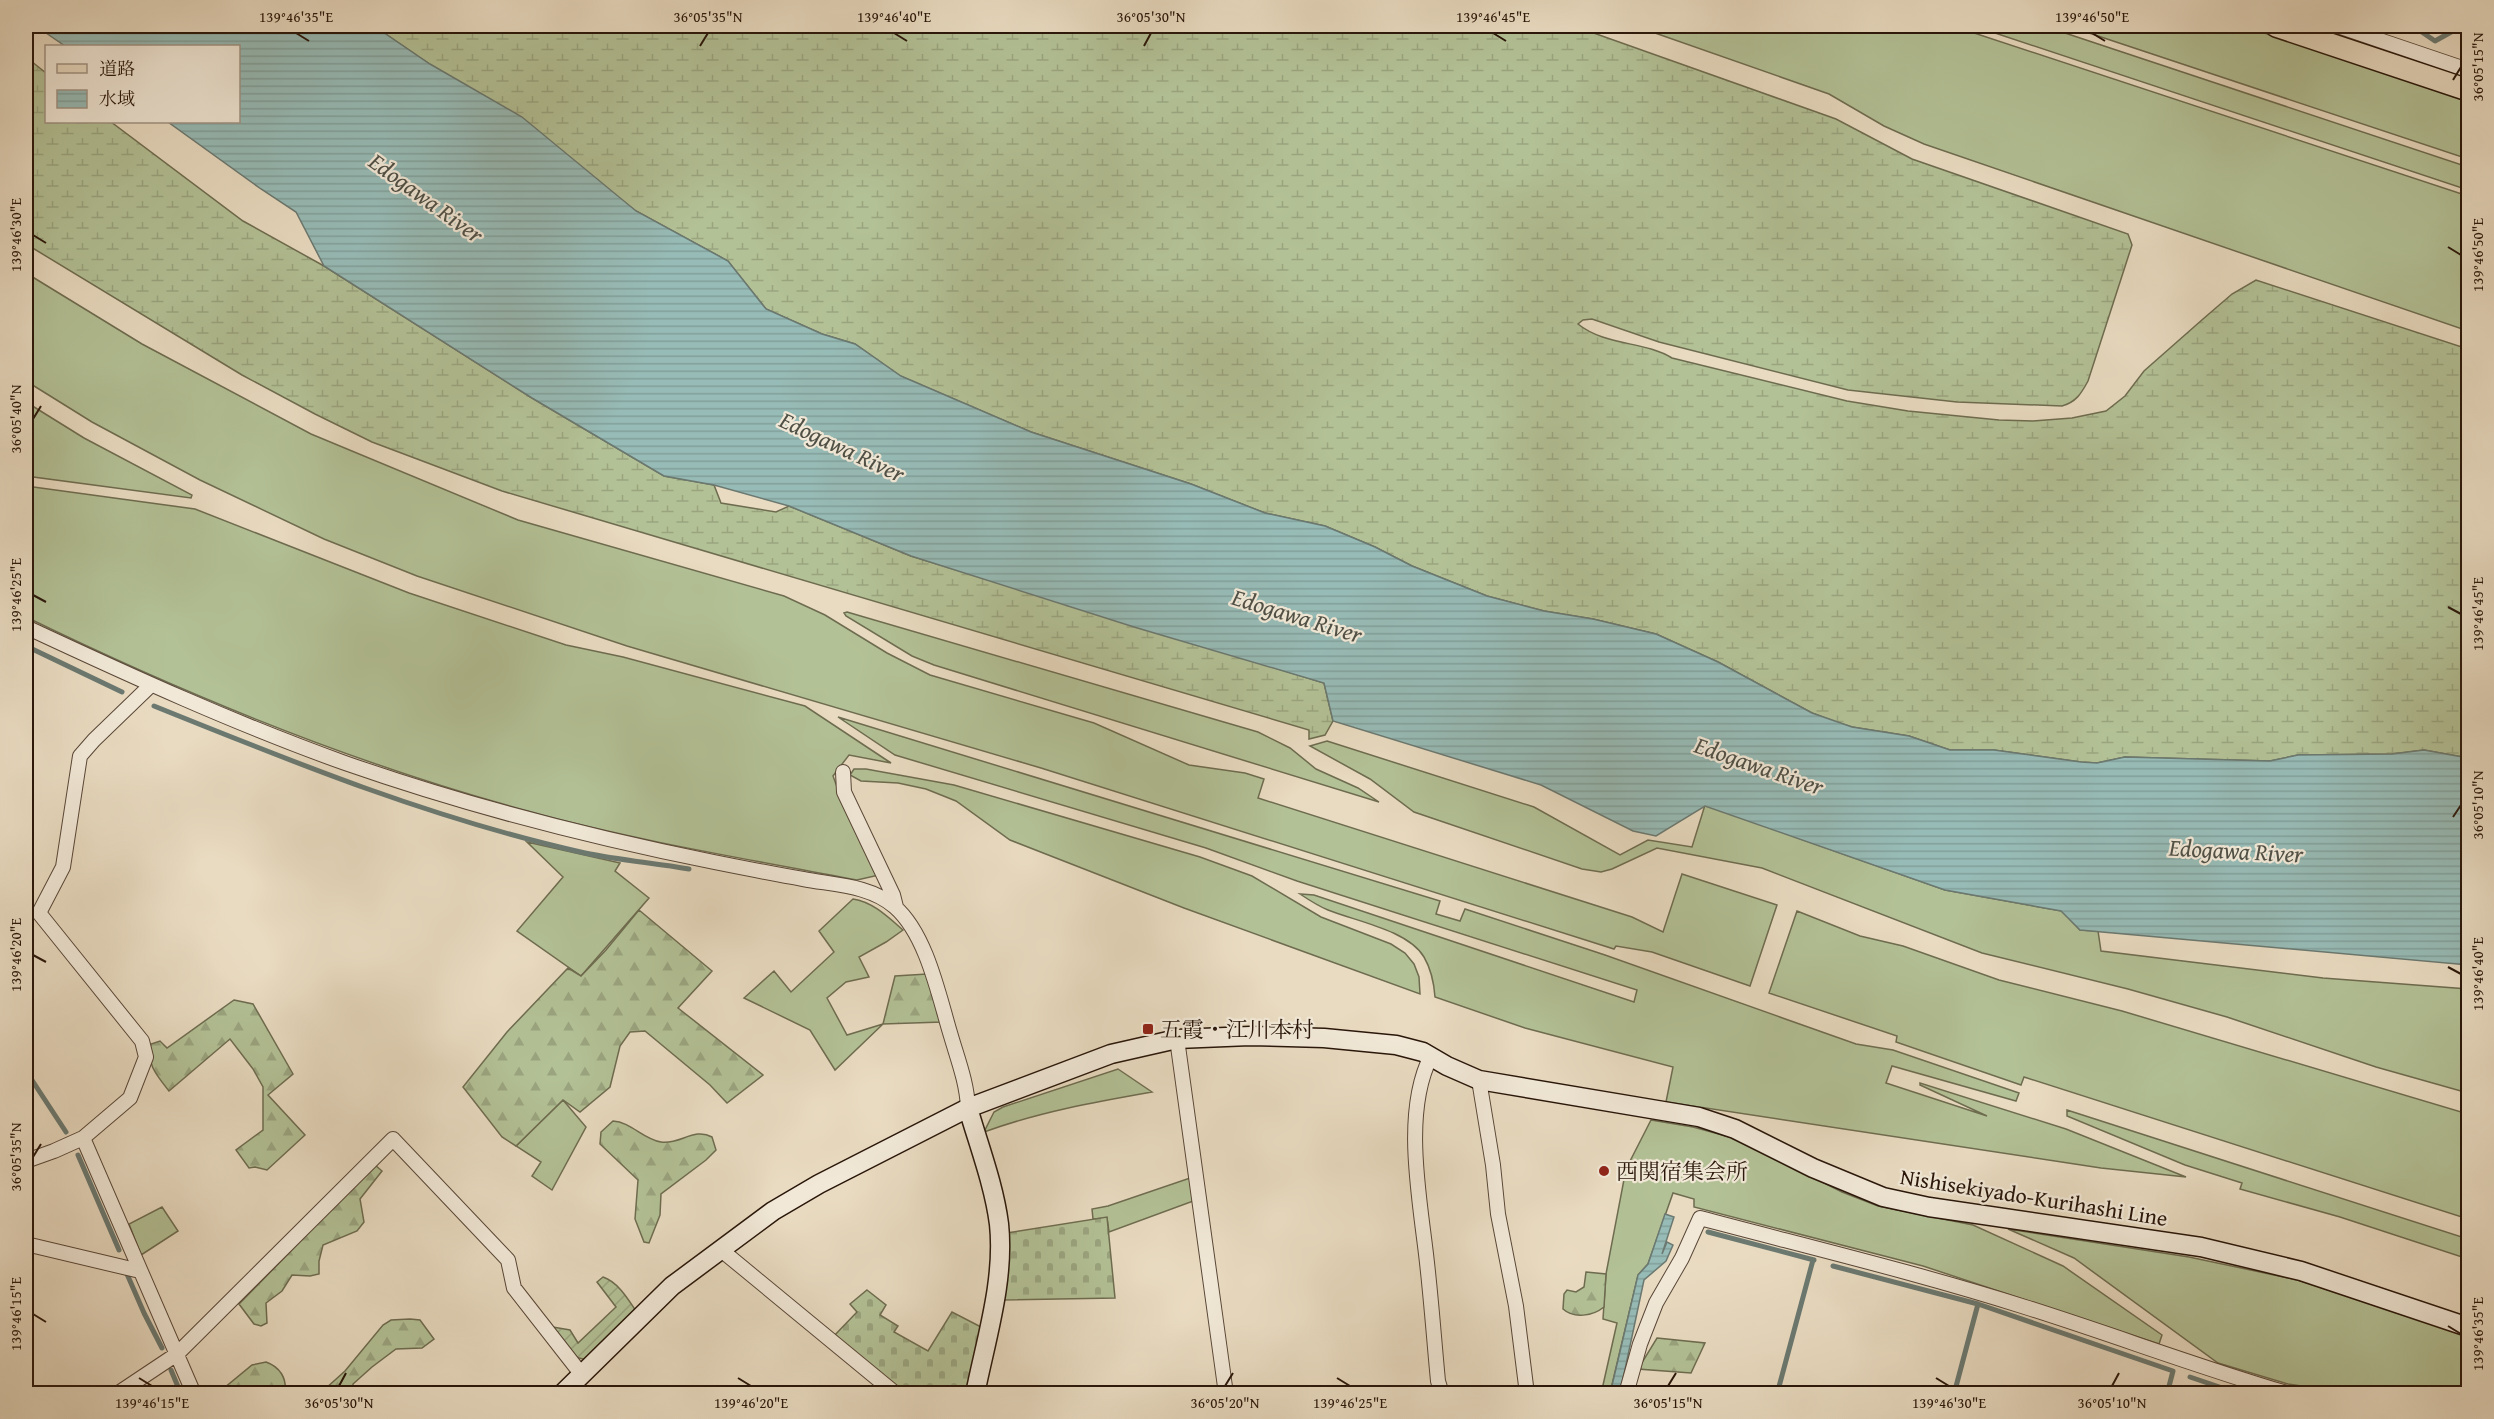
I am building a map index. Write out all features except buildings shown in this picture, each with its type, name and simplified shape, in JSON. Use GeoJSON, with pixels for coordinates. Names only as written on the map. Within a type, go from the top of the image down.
{"type":"FeatureCollection","features":[{"type":"Feature","properties":{"kind":"main road"},"geometry":{"type":"LineString","coordinates":[[2276,26],[2469,90]]}},
{"type":"Feature","properties":{"kind":"main road","name":"Nishisekiyado-Kurihashi Line"},"geometry":{"type":"LineString","coordinates":[[562,1394],[672,1287],[720,1248],[773,1211],[819,1184],[968,1108],[1111,1053],[1177,1039],[1250,1036],[1324,1038],[1396,1045],[1431,1056],[1479,1080],[1699,1117],[1735,1129],[1813,1168],[1883,1197],[1929,1207],[2200,1247],[2301,1271],[2469,1328]]}},
{"type":"Feature","properties":{"kind":"main road"},"geometry":{"type":"LineString","coordinates":[[968,1108],[992,1191],[999,1225],[995,1297],[975,1394]]}},
{"type":"Feature","properties":{"kind":"street"},"geometry":{"type":"LineString","coordinates":[[2338,26],[2469,70]]}},
{"type":"Feature","properties":{"kind":"street"},"geometry":{"type":"LineString","coordinates":[[26,627],[151,685],[262,731],[414,786],[587,834],[760,871],[852,887],[875,894],[896,907]]}},
{"type":"Feature","properties":{"kind":"street"},"geometry":{"type":"LineString","coordinates":[[26,1161],[83,1138],[130,1098],[146,1057],[142,1041],[39,913],[63,867],[80,756],[151,685]]}},
{"type":"Feature","properties":{"kind":"street"},"geometry":{"type":"LineString","coordinates":[[843,772],[844,792],[893,895],[896,907],[913,931],[932,973],[967,1093],[968,1108]]}},
{"type":"Feature","properties":{"kind":"street"},"geometry":{"type":"LineString","coordinates":[[1177,1039],[1226,1394]]}},
{"type":"Feature","properties":{"kind":"street"},"geometry":{"type":"LineString","coordinates":[[1431,1056],[1424,1071],[1417,1117],[1415,1166],[1438,1381],[1442,1394]]}},
{"type":"Feature","properties":{"kind":"street"},"geometry":{"type":"LineString","coordinates":[[1479,1080],[1493,1165],[1498,1214],[1516,1306],[1527,1394]]}},
{"type":"Feature","properties":{"kind":"street"},"geometry":{"type":"LineString","coordinates":[[83,1138],[194,1394]]}},
{"type":"Feature","properties":{"kind":"street"},"geometry":{"type":"LineString","coordinates":[[117,1394],[177,1354],[393,1139],[508,1260],[514,1288],[582,1375]]}},
{"type":"Feature","properties":{"kind":"street"},"geometry":{"type":"LineString","coordinates":[[1626,1394],[1640,1344],[1656,1304],[1682,1258],[1700,1218],[2025,1307],[2290,1394]]}},
{"type":"Feature","properties":{"kind":"street"},"geometry":{"type":"LineString","coordinates":[[26,1244],[140,1271]]}},
{"type":"Feature","properties":{"kind":"street"},"geometry":{"type":"LineString","coordinates":[[720,1248],[896,1394]]}},
{"type":"Feature","properties":{"kind":"green space"},"geometry":{"type":"Polygon","coordinates":[[[374,26],[1574,26],[1836,119],[1912,159],[2128,234],[2132,245],[2088,381],[2078,397],[2062,406],[1957,402],[1848,390],[1659,342],[1592,319],[1583,320],[1578,324],[1600,336],[1650,349],[1672,358],[1847,401],[1908,411],[2033,421],[2072,418],[2106,411],[2125,396],[2144,371],[2203,319],[2232,294],[2256,280],[2468,349],[2468,758],[2424,750],[2392,754],[2298,755],[2270,761],[2125,757],[2097,763],[1994,750],[1950,750],[1909,736],[1852,727],[1836,722],[1812,713],[1718,662],[1656,634],[1593,619],[1544,611],[1487,596],[1412,566],[1375,547],[1325,526],[1265,513],[1191,484],[1031,432],[900,376],[855,344],[822,334],[766,309],[728,261],[636,211],[586,172],[374,26]]]}},
{"type":"Feature","properties":{"kind":"green space"},"geometry":{"type":"Polygon","coordinates":[[[1635,26],[1953,26],[2468,196],[2468,331],[1924,144],[1884,126],[1829,94],[1635,26]]]}},
{"type":"Feature","properties":{"kind":"green space"},"geometry":{"type":"Polygon","coordinates":[[[1974,26],[2044,26],[2468,167],[2468,190],[1974,26]]]}},
{"type":"Feature","properties":{"kind":"green space"},"geometry":{"type":"Polygon","coordinates":[[[2068,26],[2243,26],[2468,99],[2468,159],[2068,26]]]}},
{"type":"Feature","properties":{"kind":"green space"},"geometry":{"type":"Polygon","coordinates":[[[2305,26],[2322,26],[2468,74],[2468,79],[2305,26]]]}},
{"type":"Feature","properties":{"kind":"green space"},"geometry":{"type":"Polygon","coordinates":[[[26,57],[45,72],[45,123],[112,123],[243,221],[324,266],[532,398],[664,476],[714,485],[721,503],[776,512],[789,506],[911,556],[1324,683],[1333,721],[1325,735],[1309,739],[1309,730],[502,491],[372,442],[315,414],[242,375],[26,244],[26,57]]]}},
{"type":"Feature","properties":{"kind":"green space"},"geometry":{"type":"Polygon","coordinates":[[[26,273],[142,344],[311,434],[518,520],[784,596],[825,615],[887,653],[930,675],[1094,723],[1189,765],[1245,773],[1264,779],[1258,798],[1632,917],[1663,932],[1682,874],[1777,905],[1750,986],[1652,952],[1616,946],[1614,949],[1041,768],[627,646],[417,576],[324,539],[200,480],[92,422],[26,381],[26,273]]]}},
{"type":"Feature","properties":{"kind":"green space"},"geometry":{"type":"Polygon","coordinates":[[[26,402],[84,438],[192,495],[191,498],[26,476],[26,402]]]}},
{"type":"Feature","properties":{"kind":"green space"},"geometry":{"type":"Polygon","coordinates":[[[26,486],[195,509],[409,593],[566,645],[623,657],[805,706],[891,763],[849,755],[833,776],[844,806],[879,875],[857,880],[692,849],[528,811],[335,750],[148,674],[26,617],[26,486]]]}},
{"type":"Feature","properties":{"kind":"green space"},"geometry":{"type":"Polygon","coordinates":[[[844,613],[1258,732],[1290,748],[1316,769],[1358,788],[1379,802],[934,665],[912,656],[846,616],[844,613]]]}},
{"type":"Feature","properties":{"kind":"green space"},"geometry":{"type":"Polygon","coordinates":[[[838,717],[1440,901],[1436,914],[1460,921],[1465,909],[1605,955],[1856,1044],[1893,1050],[2019,1093],[2016,1101],[1892,1066],[1886,1083],[1987,1116],[1920,1083],[2066,1129],[2186,1177],[2101,1168],[1666,1102],[1673,1067],[1525,1028],[1435,997],[1429,966],[1424,957],[1406,940],[1394,933],[1328,910],[1300,894],[1314,895],[1634,1002],[1637,990],[1297,881],[1206,848],[895,755],[838,717]]]}},
{"type":"Feature","properties":{"kind":"green space"},"geometry":{"type":"Polygon","coordinates":[[[1327,741],[1534,807],[1620,855],[1648,840],[1692,847],[1705,805],[1945,890],[2062,911],[2080,930],[2098,931],[2101,951],[2323,978],[2468,989],[2468,1093],[2376,1067],[2227,1017],[2128,989],[1982,953],[1762,868],[1657,848],[1612,869],[1601,872],[1582,869],[1414,812],[1370,779],[1310,746],[1327,741]]]}},
{"type":"Feature","properties":{"kind":"green space"},"geometry":{"type":"Polygon","coordinates":[[[854,769],[866,769],[954,785],[1200,857],[1252,876],[1321,917],[1391,944],[1405,953],[1414,964],[1419,977],[1420,994],[1184,908],[1010,840],[956,801],[926,789],[898,783],[861,781],[850,775],[854,769]]]}},
{"type":"Feature","properties":{"kind":"green space"},"geometry":{"type":"Polygon","coordinates":[[[527,842],[620,863],[615,871],[649,898],[581,976],[517,931],[563,877],[527,842]]]}},
{"type":"Feature","properties":{"kind":"green space"},"geometry":{"type":"Polygon","coordinates":[[[853,899],[874,907],[903,930],[859,957],[869,977],[846,982],[827,998],[847,1035],[883,1024],[835,1070],[810,1030],[744,998],[774,971],[791,992],[834,952],[819,931],[853,899]]]}},
{"type":"Feature","properties":{"kind":"green space"},"geometry":{"type":"Polygon","coordinates":[[[639,910],[712,971],[678,1008],[763,1075],[727,1103],[710,1085],[645,1031],[630,1032],[620,1046],[610,1087],[580,1112],[563,1100],[516,1146],[502,1137],[463,1087],[507,1032],[568,968],[581,976],[639,910]]]}},
{"type":"Feature","properties":{"kind":"green space"},"geometry":{"type":"Polygon","coordinates":[[[1797,911],[1860,936],[1903,946],[1999,980],[2122,1011],[2468,1114],[2468,1219],[2024,1077],[2021,1085],[1896,1042],[1897,1036],[1769,993],[1797,911]]]}},
{"type":"Feature","properties":{"kind":"green space"},"geometry":{"type":"Polygon","coordinates":[[[927,974],[942,1022],[883,1024],[895,976],[927,974]]]}},
{"type":"Feature","properties":{"kind":"green space"},"geometry":{"type":"Polygon","coordinates":[[[234,1000],[253,1004],[293,1074],[268,1095],[305,1135],[267,1170],[249,1168],[236,1150],[263,1130],[263,1087],[253,1069],[230,1039],[169,1091],[151,1064],[151,1044],[160,1041],[167,1048],[234,1000]]]}},
{"type":"Feature","properties":{"kind":"green space"},"geometry":{"type":"Polygon","coordinates":[[[1118,1069],[1152,1092],[1046,1113],[984,1132],[994,1112],[1003,1107],[1118,1069]]]}},
{"type":"Feature","properties":{"kind":"green space"},"geometry":{"type":"Polygon","coordinates":[[[563,1100],[586,1127],[552,1190],[532,1176],[541,1162],[516,1146],[563,1100]]]}},
{"type":"Feature","properties":{"kind":"green space"},"geometry":{"type":"Polygon","coordinates":[[[2067,1110],[2468,1239],[2468,1259],[2340,1217],[2240,1189],[2242,1183],[2185,1165],[2067,1116],[2067,1110]]]}},
{"type":"Feature","properties":{"kind":"green space"},"geometry":{"type":"Polygon","coordinates":[[[1651,1120],[1693,1127],[1737,1139],[1842,1192],[1878,1206],[1973,1225],[2063,1266],[2162,1335],[2159,1344],[1923,1266],[1694,1207],[1694,1199],[1673,1193],[1648,1264],[1638,1275],[1610,1393],[1601,1394],[1617,1323],[1603,1319],[1606,1274],[1626,1169],[1651,1120]]]}},
{"type":"Feature","properties":{"kind":"green space"},"geometry":{"type":"Polygon","coordinates":[[[613,1121],[626,1124],[648,1138],[661,1142],[705,1134],[712,1137],[716,1150],[661,1194],[660,1215],[649,1243],[644,1242],[635,1219],[638,1180],[600,1144],[601,1132],[613,1121]]]}},
{"type":"Feature","properties":{"kind":"green space"},"geometry":{"type":"Polygon","coordinates":[[[375,1165],[382,1171],[360,1199],[364,1222],[357,1231],[323,1245],[319,1274],[292,1275],[282,1291],[266,1303],[267,1323],[261,1326],[254,1324],[239,1304],[375,1165]]]}},
{"type":"Feature","properties":{"kind":"green space"},"geometry":{"type":"Polygon","coordinates":[[[1193,1177],[1196,1200],[1109,1232],[1107,1218],[1093,1219],[1092,1209],[1108,1206],[1193,1177]]]}},
{"type":"Feature","properties":{"kind":"green space"},"geometry":{"type":"Polygon","coordinates":[[[162,1207],[178,1231],[141,1255],[129,1224],[162,1207]]]}},
{"type":"Feature","properties":{"kind":"green space"},"geometry":{"type":"Polygon","coordinates":[[[1107,1217],[1115,1298],[1003,1300],[1007,1233],[1107,1217]]]}},
{"type":"Feature","properties":{"kind":"green space"},"geometry":{"type":"Polygon","coordinates":[[[2008,1229],[2189,1257],[2298,1280],[2468,1336],[2468,1393],[2348,1393],[2288,1384],[2218,1363],[2074,1258],[2008,1229]]]}},
{"type":"Feature","properties":{"kind":"green space"},"geometry":{"type":"Polygon","coordinates":[[[1586,1272],[1606,1274],[1604,1307],[1589,1314],[1578,1315],[1567,1312],[1563,1309],[1564,1294],[1567,1290],[1576,1292],[1584,1287],[1586,1272]]]}},
{"type":"Feature","properties":{"kind":"green space"},"geometry":{"type":"Polygon","coordinates":[[[603,1277],[618,1287],[636,1311],[587,1360],[575,1357],[553,1327],[570,1330],[578,1343],[616,1307],[597,1282],[603,1277]]]}},
{"type":"Feature","properties":{"kind":"green space"},"geometry":{"type":"Polygon","coordinates":[[[867,1290],[886,1305],[880,1315],[898,1326],[894,1332],[928,1351],[952,1312],[981,1327],[966,1393],[903,1393],[833,1337],[857,1312],[850,1304],[867,1290]]]}},
{"type":"Feature","properties":{"kind":"green space"},"geometry":{"type":"Polygon","coordinates":[[[391,1320],[420,1320],[434,1339],[422,1348],[396,1349],[353,1384],[353,1393],[325,1393],[325,1389],[345,1371],[383,1325],[391,1320]]]}},
{"type":"Feature","properties":{"kind":"green space"},"geometry":{"type":"Polygon","coordinates":[[[1657,1338],[1705,1343],[1691,1373],[1638,1369],[1657,1338]]]}},
{"type":"Feature","properties":{"kind":"green space"},"geometry":{"type":"Polygon","coordinates":[[[266,1362],[282,1374],[285,1393],[218,1393],[252,1365],[266,1362]]]}},
{"type":"Feature","properties":{"kind":"water","name":"Edogawa River"},"geometry":{"type":"Polygon","coordinates":[[[36,26],[374,26],[430,64],[522,117],[636,211],[728,261],[766,309],[822,334],[855,344],[901,376],[1031,432],[1191,484],[1265,513],[1325,526],[1375,547],[1412,566],[1487,596],[1544,611],[1593,619],[1656,634],[1718,662],[1812,713],[1852,727],[1909,736],[1950,750],[1994,750],[2097,763],[2125,757],[2270,761],[2298,755],[2392,754],[2424,750],[2468,758],[2468,965],[2080,930],[2061,911],[1945,890],[1705,806],[1656,836],[1633,831],[1541,785],[1333,721],[1324,683],[1134,627],[911,556],[789,506],[714,485],[664,476],[532,398],[324,266],[296,212],[169,123],[240,123],[240,45],[64,45],[36,26]]]}},
{"type":"Feature","properties":{"kind":"water"},"geometry":{"type":"Polygon","coordinates":[[[1665,1214],[1674,1217],[1662,1254],[1667,1242],[1673,1245],[1666,1261],[1644,1280],[1620,1393],[1610,1394],[1638,1275],[1648,1264],[1665,1214]]]}},
{"type":"Feature","properties":{"kind":"waterway"},"geometry":{"type":"LineString","coordinates":[[2413,26],[2435,41],[2462,26]]}},
{"type":"Feature","properties":{"kind":"waterway"},"geometry":{"type":"LineString","coordinates":[[26,646],[122,692]]}},
{"type":"Feature","properties":{"kind":"waterway"},"geometry":{"type":"LineString","coordinates":[[154,706],[366,789],[475,824],[585,853],[689,869]]}},
{"type":"Feature","properties":{"kind":"waterway"},"geometry":{"type":"LineString","coordinates":[[26,1071],[66,1132]]}},
{"type":"Feature","properties":{"kind":"waterway"},"geometry":{"type":"LineString","coordinates":[[78,1155],[119,1250]]}},
{"type":"Feature","properties":{"kind":"waterway"},"geometry":{"type":"LineString","coordinates":[[1708,1232],[1814,1260]]}},
{"type":"Feature","properties":{"kind":"waterway"},"geometry":{"type":"LineString","coordinates":[[1777,1394],[1813,1260]]}},
{"type":"Feature","properties":{"kind":"waterway"},"geometry":{"type":"LineString","coordinates":[[1833,1266],[1978,1304],[2173,1371],[2167,1394]]}},
{"type":"Feature","properties":{"kind":"waterway"},"geometry":{"type":"LineString","coordinates":[[127,1274],[162,1348]]}},
{"type":"Feature","properties":{"kind":"waterway"},"geometry":{"type":"LineString","coordinates":[[1954,1394],[1978,1304]]}},
{"type":"Feature","properties":{"kind":"waterway"},"geometry":{"type":"LineString","coordinates":[[171,1370],[181,1394]]}},
{"type":"Feature","properties":{"kind":"waterway"},"geometry":{"type":"LineString","coordinates":[[2190,1377],[2240,1394]]}},
{"type":"Feature","properties":{"kind":"place","name":"五霞・江川本村"},"geometry":{"type":"Point","coordinates":[1148,1029]}},
{"type":"Feature","properties":{"kind":"place","name":"西関宿集会所"},"geometry":{"type":"Point","coordinates":[1604,1171]}}]}
